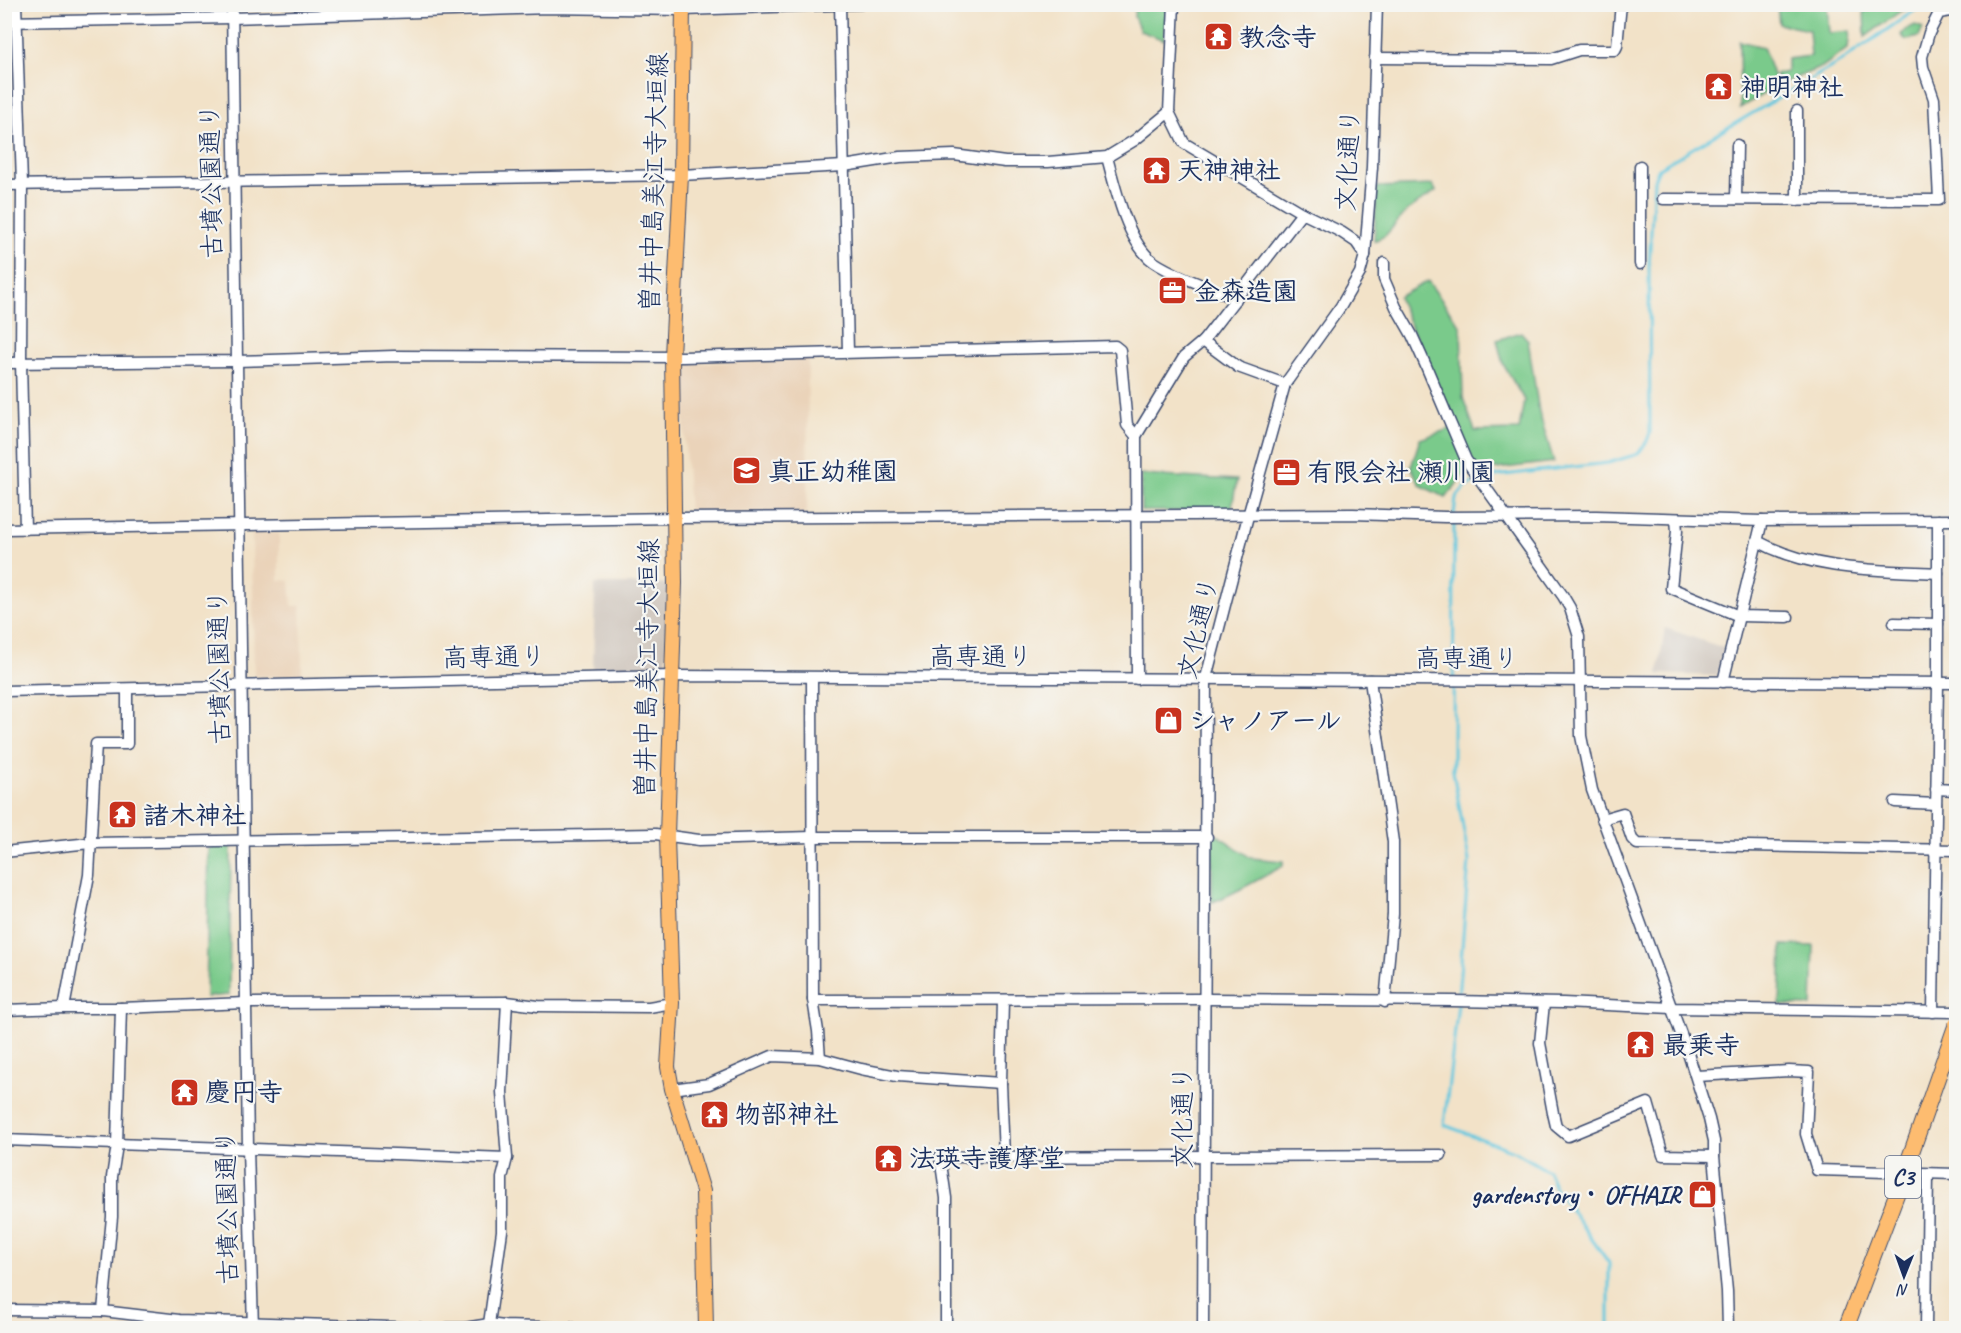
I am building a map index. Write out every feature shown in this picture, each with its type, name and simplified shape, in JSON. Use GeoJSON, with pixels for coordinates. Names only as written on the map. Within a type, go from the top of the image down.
{"type":"FeatureCollection","features":[{"type":"Feature","properties":{"kind":"highway","name":"C3"},"geometry":{"type":"LineString","coordinates":[[1846,1329],[1956,1025]]}},
{"type":"Feature","properties":{"kind":"main road","name":"曽井中島美江寺大垣線"},"geometry":{"type":"LineString","coordinates":[[683,7],[681,176],[672,356],[675,518],[667,836],[672,1003],[668,1067],[672,1089],[703,1191],[706,1329]]}},
{"type":"Feature","properties":{"kind":"street"},"geometry":{"type":"LineString","coordinates":[[16,4],[10,22],[22,184],[21,362],[25,529]]}},
{"type":"Feature","properties":{"kind":"street","name":"古墳公園通り"},"geometry":{"type":"LineString","coordinates":[[232,4],[248,1148],[253,1325]]}},
{"type":"Feature","properties":{"kind":"street"},"geometry":{"type":"LineString","coordinates":[[10,22],[548,8],[861,4]]}},
{"type":"Feature","properties":{"kind":"street"},"geometry":{"type":"LineString","coordinates":[[1174,4],[1169,112],[1185,143],[1302,213],[1341,232],[1356,242],[1365,255]]}},
{"type":"Feature","properties":{"kind":"street","name":"文化通り"},"geometry":{"type":"LineString","coordinates":[[1203,1329],[1206,678],[1248,516],[1286,384],[1341,306],[1360,273],[1365,255],[1372,167],[1377,4]]}},
{"type":"Feature","properties":{"kind":"street"},"geometry":{"type":"LineString","coordinates":[[1375,58],[1551,59],[1579,50],[1615,50],[1621,4]]}},
{"type":"Feature","properties":{"kind":"street"},"geometry":{"type":"LineString","coordinates":[[840,5],[848,352]]}},
{"type":"Feature","properties":{"kind":"street"},"geometry":{"type":"LineString","coordinates":[[1663,199],[1939,200],[1934,99],[1922,57],[1929,33],[1939,13],[1956,10]]}},
{"type":"Feature","properties":{"kind":"street"},"geometry":{"type":"LineString","coordinates":[[1797,111],[1797,200]]}},
{"type":"Feature","properties":{"kind":"street"},"geometry":{"type":"LineString","coordinates":[[4,185],[681,176],[844,166],[900,157],[954,155],[1005,162],[1048,162],[1107,157],[1135,140],[1169,112]]}},
{"type":"Feature","properties":{"kind":"street"},"geometry":{"type":"LineString","coordinates":[[1736,199],[1737,145]]}},
{"type":"Feature","properties":{"kind":"street"},"geometry":{"type":"LineString","coordinates":[[1107,157],[1119,198],[1136,242],[1150,258],[1170,270],[1236,299]]}},
{"type":"Feature","properties":{"kind":"street"},"geometry":{"type":"LineString","coordinates":[[1640,166],[1640,264]]}},
{"type":"Feature","properties":{"kind":"street"},"geometry":{"type":"LineString","coordinates":[[1137,679],[1136,436],[1184,357],[1203,341],[1302,213]]}},
{"type":"Feature","properties":{"kind":"street"},"geometry":{"type":"LineString","coordinates":[[1384,264],[1384,279],[1395,307],[1412,335],[1466,460],[1570,608],[1579,637],[1578,681],[1581,736],[1592,790],[1696,1076],[1714,1141],[1728,1329]]}},
{"type":"Feature","properties":{"kind":"street"},"geometry":{"type":"LineString","coordinates":[[1203,341],[1238,367],[1286,384]]}},
{"type":"Feature","properties":{"kind":"street"},"geometry":{"type":"LineString","coordinates":[[4,363],[236,361],[394,356],[672,356],[1115,346],[1120,350],[1127,425],[1136,436]]}},
{"type":"Feature","properties":{"kind":"street"},"geometry":{"type":"LineString","coordinates":[[4,529],[675,518],[1353,514],[1445,518],[1596,516],[1762,521],[1956,520]]}},
{"type":"Feature","properties":{"kind":"street"},"geometry":{"type":"LineString","coordinates":[[1676,519],[1677,531],[1671,588],[1739,616],[1788,617]]}},
{"type":"Feature","properties":{"kind":"street"},"geometry":{"type":"LineString","coordinates":[[1933,1012],[1938,520]]}},
{"type":"Feature","properties":{"kind":"street"},"geometry":{"type":"LineString","coordinates":[[1723,682],[1762,521]]}},
{"type":"Feature","properties":{"kind":"street"},"geometry":{"type":"LineString","coordinates":[[1757,541],[1774,550],[1853,570],[1938,573]]}},
{"type":"Feature","properties":{"kind":"street"},"geometry":{"type":"LineString","coordinates":[[1894,623],[1938,624]]}},
{"type":"Feature","properties":{"kind":"street","name":"高専通り"},"geometry":{"type":"LineString","coordinates":[[4,691],[672,676],[1956,683]]}},
{"type":"Feature","properties":{"kind":"street"},"geometry":{"type":"LineString","coordinates":[[812,678],[813,1000],[820,1058]]}},
{"type":"Feature","properties":{"kind":"street"},"geometry":{"type":"LineString","coordinates":[[1370,680],[1393,842],[1393,914],[1385,1002]]}},
{"type":"Feature","properties":{"kind":"street"},"geometry":{"type":"LineString","coordinates":[[64,1008],[89,875],[96,744],[127,744],[127,689]]}},
{"type":"Feature","properties":{"kind":"street"},"geometry":{"type":"LineString","coordinates":[[1936,789],[1956,790]]}},
{"type":"Feature","properties":{"kind":"street"},"geometry":{"type":"LineString","coordinates":[[1895,802],[1936,804]]}},
{"type":"Feature","properties":{"kind":"street"},"geometry":{"type":"LineString","coordinates":[[1602,819],[1623,813],[1632,839],[1638,844],[1956,850]]}},
{"type":"Feature","properties":{"kind":"street"},"geometry":{"type":"LineString","coordinates":[[4,852],[90,843],[655,834],[699,840],[812,837],[1207,837]]}},
{"type":"Feature","properties":{"kind":"street"},"geometry":{"type":"LineString","coordinates":[[813,1000],[1206,999],[1544,1003],[1672,1008],[1956,1012]]}},
{"type":"Feature","properties":{"kind":"street"},"geometry":{"type":"LineString","coordinates":[[1003,1001],[1001,1083],[1004,1156]]}},
{"type":"Feature","properties":{"kind":"street"},"geometry":{"type":"LineString","coordinates":[[4,1010],[246,1003],[507,1002],[538,1006],[650,1007],[672,1003]]}},
{"type":"Feature","properties":{"kind":"street"},"geometry":{"type":"LineString","coordinates":[[489,1324],[502,1231],[502,1178],[507,1158],[502,1092],[507,1002]]}},
{"type":"Feature","properties":{"kind":"street"},"geometry":{"type":"LineString","coordinates":[[1544,1003],[1540,1043],[1556,1126],[1568,1136],[1648,1103],[1663,1155],[1714,1156]]}},
{"type":"Feature","properties":{"kind":"street"},"geometry":{"type":"LineString","coordinates":[[103,1311],[112,1217],[112,1177],[117,1145],[121,1008]]}},
{"type":"Feature","properties":{"kind":"street"},"geometry":{"type":"LineString","coordinates":[[672,1089],[709,1084],[772,1056],[820,1058],[897,1076],[1001,1083]]}},
{"type":"Feature","properties":{"kind":"street"},"geometry":{"type":"LineString","coordinates":[[1696,1076],[1809,1072],[1806,1134],[1817,1170],[1956,1174]]}},
{"type":"Feature","properties":{"kind":"street"},"geometry":{"type":"LineString","coordinates":[[4,1140],[507,1158]]}},
{"type":"Feature","properties":{"kind":"street"},"geometry":{"type":"LineString","coordinates":[[946,1329],[946,1198],[940,1157],[1441,1155]]}},
{"type":"Feature","properties":{"kind":"street"},"geometry":{"type":"LineString","coordinates":[[1926,1329],[1928,1174]]}},
{"type":"Feature","properties":{"kind":"street"},"geometry":{"type":"LineString","coordinates":[[4,1310],[103,1311],[179,1320],[253,1325],[420,1329]]}},
{"type":"Feature","properties":{"kind":"street"},"geometry":{"type":"LineString","coordinates":[[447,1329],[489,1324],[573,1329]]}},
{"type":"Feature","properties":{"kind":"shaded area","name":"真正幼稚園"},"geometry":{"type":"Polygon","coordinates":[[[808,359],[807,513],[689,512],[684,429],[684,364],[808,359]]]}},
{"type":"Feature","properties":{"kind":"shaded area"},"geometry":{"type":"Polygon","coordinates":[[[252,533],[279,533],[279,580],[290,581],[292,606],[301,606],[302,677],[254,676],[252,533]]]}},
{"type":"Feature","properties":{"kind":"shaded area"},"geometry":{"type":"Polygon","coordinates":[[[595,584],[668,584],[666,663],[662,668],[593,670],[595,584]]]}},
{"type":"Feature","properties":{"kind":"shaded area"},"geometry":{"type":"Polygon","coordinates":[[[1665,628],[1724,648],[1717,676],[1658,674],[1665,628]]]}},
{"type":"Feature","properties":{"kind":"green space"},"geometry":{"type":"Polygon","coordinates":[[[1135,5],[1168,5],[1164,40],[1140,31],[1134,17],[1135,5]]]}},
{"type":"Feature","properties":{"kind":"green space"},"geometry":{"type":"Polygon","coordinates":[[[1777,5],[1827,5],[1829,33],[1850,31],[1848,48],[1822,67],[1778,85],[1776,74],[1787,72],[1787,59],[1811,56],[1809,30],[1779,24],[1777,5]]]}},
{"type":"Feature","properties":{"kind":"green space"},"geometry":{"type":"Polygon","coordinates":[[[1896,5],[1914,5],[1901,11],[1865,37],[1864,11],[1896,5]]]}},
{"type":"Feature","properties":{"kind":"green space"},"geometry":{"type":"Polygon","coordinates":[[[1915,25],[1923,28],[1919,37],[1906,40],[1901,35],[1915,25]]]}},
{"type":"Feature","properties":{"kind":"green space"},"geometry":{"type":"Polygon","coordinates":[[[1739,41],[1763,47],[1777,86],[1740,108],[1739,41]]]}},
{"type":"Feature","properties":{"kind":"green space"},"geometry":{"type":"Polygon","coordinates":[[[1433,185],[1436,191],[1408,210],[1385,236],[1374,241],[1377,187],[1433,185]]]}},
{"type":"Feature","properties":{"kind":"green space"},"geometry":{"type":"Polygon","coordinates":[[[1428,281],[1461,327],[1463,398],[1475,431],[1519,430],[1524,400],[1503,364],[1497,340],[1521,332],[1528,340],[1539,412],[1554,462],[1465,473],[1446,498],[1420,485],[1411,467],[1420,439],[1455,427],[1398,297],[1428,281]]]}},
{"type":"Feature","properties":{"kind":"green space"},"geometry":{"type":"Polygon","coordinates":[[[1141,475],[1237,480],[1231,512],[1141,511],[1141,475]]]}},
{"type":"Feature","properties":{"kind":"green space"},"geometry":{"type":"Polygon","coordinates":[[[1212,835],[1219,836],[1251,858],[1283,861],[1283,866],[1212,902],[1212,835]]]}},
{"type":"Feature","properties":{"kind":"green space"},"geometry":{"type":"Polygon","coordinates":[[[231,846],[229,995],[206,997],[209,848],[231,846]]]}},
{"type":"Feature","properties":{"kind":"green space"},"geometry":{"type":"Polygon","coordinates":[[[1782,945],[1814,946],[1812,1006],[1780,1005],[1782,945]]]}},
{"type":"Feature","properties":{"kind":"waterway"},"geometry":{"type":"LineString","coordinates":[[1454,514],[1456,498],[1465,487],[1486,477],[1608,463],[1638,454],[1650,433],[1649,266],[1654,180],[1659,168],[1840,62],[1924,4]]}},
{"type":"Feature","properties":{"kind":"waterway"},"geometry":{"type":"LineString","coordinates":[[1454,520],[1453,771],[1469,861],[1458,998]]}},
{"type":"Feature","properties":{"kind":"waterway"},"geometry":{"type":"LineString","coordinates":[[1458,1004],[1444,1125],[1514,1151],[1548,1171],[1555,1188],[1609,1263],[1609,1328]]}},
{"type":"Feature","properties":{"kind":"place","name":"教念寺"},"geometry":{"type":"Point","coordinates":[1218,37]}},
{"type":"Feature","properties":{"kind":"place","name":"神明神社"},"geometry":{"type":"Point","coordinates":[1719,87]}},
{"type":"Feature","properties":{"kind":"place","name":"天神神社"},"geometry":{"type":"Point","coordinates":[1156,170]}},
{"type":"Feature","properties":{"kind":"place","name":"金森造園"},"geometry":{"type":"Point","coordinates":[1173,291]}},
{"type":"Feature","properties":{"kind":"place","name":"真正幼稚園"},"geometry":{"type":"Point","coordinates":[747,471]}},
{"type":"Feature","properties":{"kind":"place","name":"有限会社 瀬川園"},"geometry":{"type":"Point","coordinates":[1286,472]}},
{"type":"Feature","properties":{"kind":"place","name":"シャノアール"},"geometry":{"type":"Point","coordinates":[1168,720]}},
{"type":"Feature","properties":{"kind":"place","name":"諸木神社"},"geometry":{"type":"Point","coordinates":[122,815]}},
{"type":"Feature","properties":{"kind":"place","name":"最乗寺"},"geometry":{"type":"Point","coordinates":[1641,1045]}},
{"type":"Feature","properties":{"kind":"place","name":"慶円寺"},"geometry":{"type":"Point","coordinates":[184,1092]}},
{"type":"Feature","properties":{"kind":"place","name":"物部神社"},"geometry":{"type":"Point","coordinates":[714,1114]}},
{"type":"Feature","properties":{"kind":"place","name":"法瑛寺護摩堂"},"geometry":{"type":"Point","coordinates":[888,1158]}},
{"type":"Feature","properties":{"kind":"place","name":"gardenstory・OFHAIR"},"geometry":{"type":"Point","coordinates":[1702,1194]}}]}
